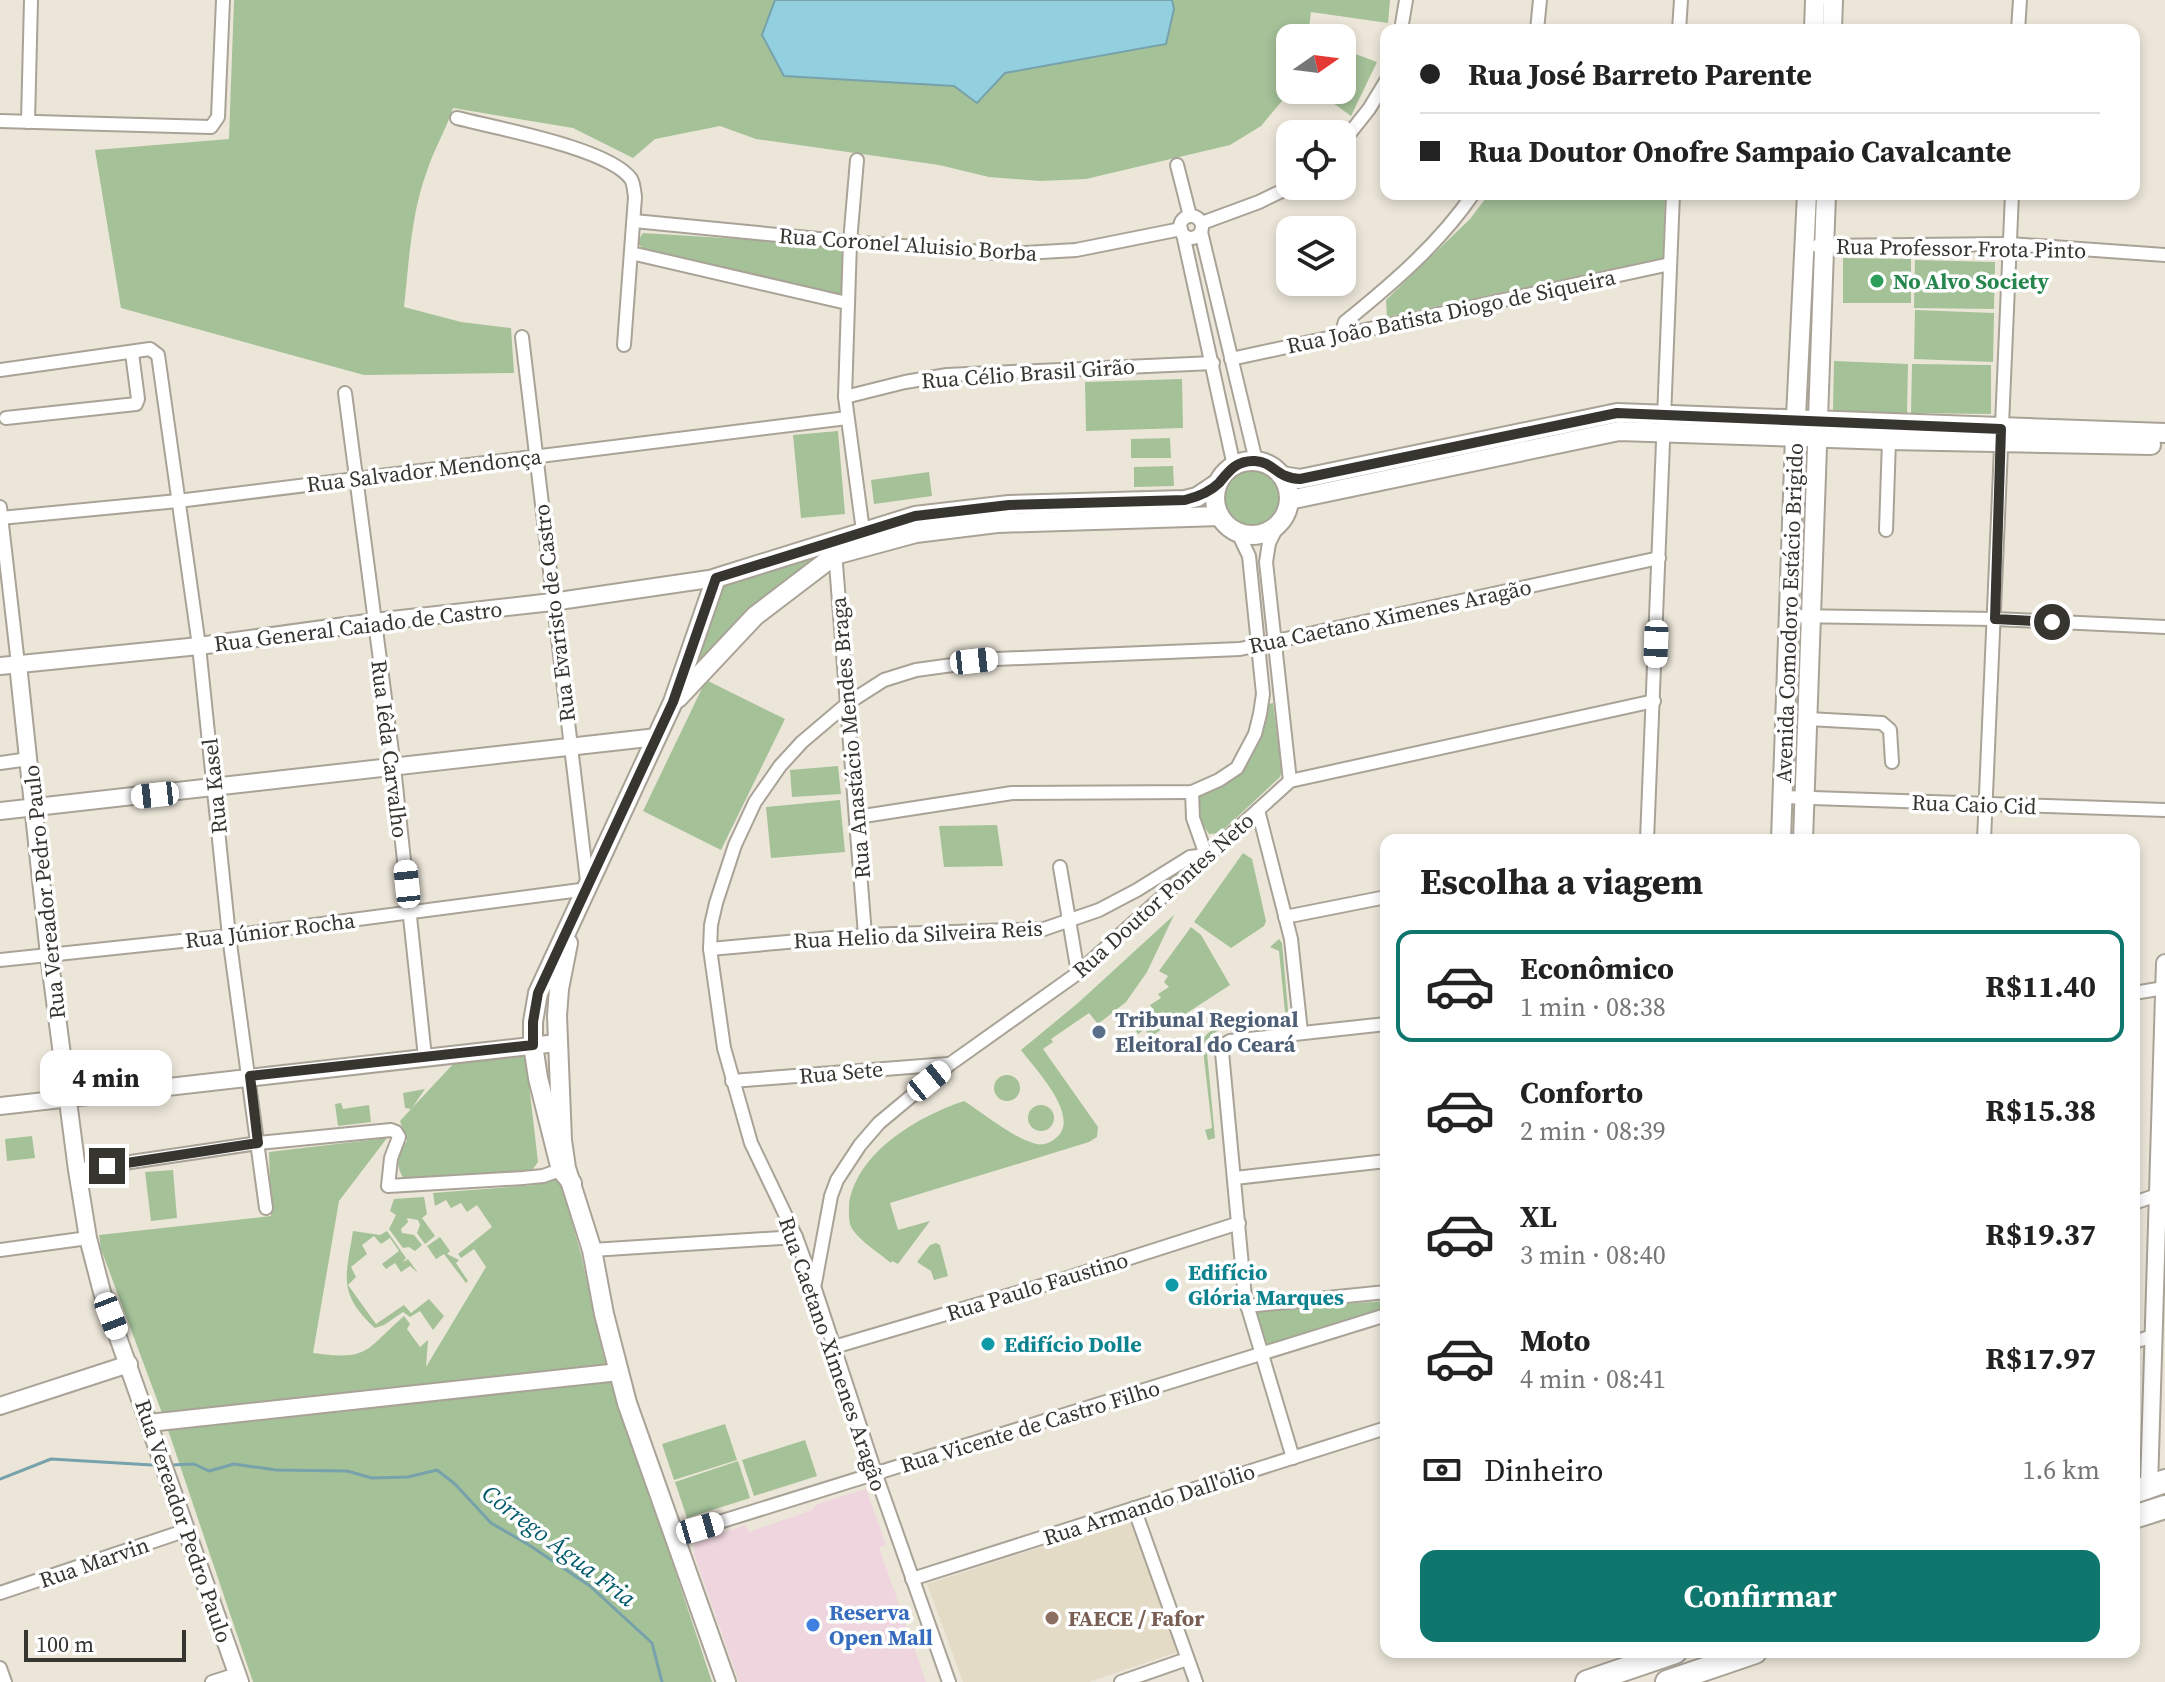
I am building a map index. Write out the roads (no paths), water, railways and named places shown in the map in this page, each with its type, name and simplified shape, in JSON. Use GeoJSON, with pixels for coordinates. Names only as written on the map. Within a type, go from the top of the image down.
{"type":"FeatureCollection","features":[{"type":"Feature","properties":{"kind":"highway"},"geometry":{"type":"LineString","coordinates":[[2140,1515],[2165,1507]]}},
{"type":"Feature","properties":{"kind":"highway"},"geometry":{"type":"LineString","coordinates":[[1587,1682],[1654,1658]]}},
{"type":"Feature","properties":{"kind":"highway"},"geometry":{"type":"LineString","coordinates":[[1674,1681],[1738,1658]]}},
{"type":"Feature","properties":{"kind":"main road"},"geometry":{"type":"LineString","coordinates":[[1814,24],[1815,0]]}},
{"type":"Feature","properties":{"kind":"main road"},"geometry":{"type":"LineString","coordinates":[[1832,24],[1833,0]]}},
{"type":"Feature","properties":{"kind":"main road","name":"Avenida Comodoro Estácio Brigido"},"geometry":{"type":"LineString","coordinates":[[1803,834],[1818,429],[1814,246],[1808,200]]}},
{"type":"Feature","properties":{"kind":"main road","name":"Avenida Comodoro Estácio Brigido"},"geometry":{"type":"LineString","coordinates":[[1781,834],[1795,428],[1814,246],[1825,200]]}},
{"type":"Feature","properties":{"kind":"main road"},"geometry":{"type":"LineString","coordinates":[[1282,476],[1300,479],[1440,458],[1574,430],[1619,431],[1663,422],[2001,435],[2165,445]]}},
{"type":"Feature","properties":{"kind":"main road"},"geometry":{"type":"LineString","coordinates":[[1818,429],[1889,440],[2165,433]]}},
{"type":"Feature","properties":{"kind":"main road"},"geometry":{"type":"LineString","coordinates":[[1289,500],[1440,458]]}},
{"type":"Feature","properties":{"kind":"main road"},"geometry":{"type":"LineString","coordinates":[[673,702],[755,616],[834,548],[863,531],[915,516],[997,523],[1185,500],[1197,497],[1218,483],[1234,466],[1256,461],[1271,466],[1282,476],[1288,488],[1286,514],[1278,525],[1259,535],[1238,533],[1220,516],[1215,500],[1218,483]]}},
{"type":"Feature","properties":{"kind":"main road"},"geometry":{"type":"LineString","coordinates":[[1114,511],[1220,516]]}},
{"type":"Feature","properties":{"kind":"main road"},"geometry":{"type":"LineString","coordinates":[[726,1682],[619,1372],[592,1250],[546,1116],[533,1045],[538,993],[673,702],[716,578],[834,548],[916,533],[959,519]]}},
{"type":"Feature","properties":{"kind":"main road"},"geometry":{"type":"LineString","coordinates":[[566,1174],[557,1043],[559,989],[572,925]]}},
{"type":"Feature","properties":{"kind":"street"},"geometry":{"type":"LineString","coordinates":[[28,122],[31,0]]}},
{"type":"Feature","properties":{"kind":"street"},"geometry":{"type":"LineString","coordinates":[[0,121],[207,128],[215,124],[218,117],[223,0]]}},
{"type":"Feature","properties":{"kind":"street"},"geometry":{"type":"LineString","coordinates":[[1402,24],[1406,0]]}},
{"type":"Feature","properties":{"kind":"street"},"geometry":{"type":"LineString","coordinates":[[1538,24],[1540,0]]}},
{"type":"Feature","properties":{"kind":"street"},"geometry":{"type":"LineString","coordinates":[[1679,24],[1681,0]]}},
{"type":"Feature","properties":{"kind":"street"},"geometry":{"type":"LineString","coordinates":[[2018,24],[2020,0]]}},
{"type":"Feature","properties":{"kind":"street"},"geometry":{"type":"LineString","coordinates":[[1356,125],[1380,91]]}},
{"type":"Feature","properties":{"kind":"street"},"geometry":{"type":"LineString","coordinates":[[457,118],[573,146],[629,177],[634,188],[634,221],[624,345]]}},
{"type":"Feature","properties":{"kind":"street"},"geometry":{"type":"LineString","coordinates":[[857,160],[850,242],[845,397],[863,531]]}},
{"type":"Feature","properties":{"kind":"street"},"geometry":{"type":"LineString","coordinates":[[1177,165],[1198,224],[1256,461]]}},
{"type":"Feature","properties":{"kind":"street"},"geometry":{"type":"LineString","coordinates":[[1234,466],[1182,232],[1182,220],[1198,224],[1276,194]]}},
{"type":"Feature","properties":{"kind":"street"},"geometry":{"type":"LineString","coordinates":[[1341,334],[1345,322],[1429,248],[1469,200]]}},
{"type":"Feature","properties":{"kind":"street"},"geometry":{"type":"LineString","coordinates":[[1647,834],[1673,200]]}},
{"type":"Feature","properties":{"kind":"street"},"geometry":{"type":"LineString","coordinates":[[1984,834],[2012,200]]}},
{"type":"Feature","properties":{"kind":"street","name":"Rua Coronel Aluisio Borba"},"geometry":{"type":"LineString","coordinates":[[634,221],[850,242],[1039,254],[1182,232],[1195,238],[1198,224]]}},
{"type":"Feature","properties":{"kind":"street","name":"Rua Professor Frota Pinto"},"geometry":{"type":"LineString","coordinates":[[1814,246],[2010,244],[2165,255]]}},
{"type":"Feature","properties":{"kind":"street"},"geometry":{"type":"LineString","coordinates":[[631,253],[847,303]]}},
{"type":"Feature","properties":{"kind":"street","name":"Rua João Batista Diogo de Siqueira"},"geometry":{"type":"LineString","coordinates":[[1231,359],[1670,264]]}},
{"type":"Feature","properties":{"kind":"street"},"geometry":{"type":"LineString","coordinates":[[1206,332],[1224,328]]}},
{"type":"Feature","properties":{"kind":"street","name":"Rua Evaristo de Castro"},"geometry":{"type":"LineString","coordinates":[[522,337],[588,889]]}},
{"type":"Feature","properties":{"kind":"street","name":"Rua Kasel"},"geometry":{"type":"LineString","coordinates":[[132,353],[152,349],[158,355],[160,364],[199,646],[229,936],[266,1208]]}},
{"type":"Feature","properties":{"kind":"street"},"geometry":{"type":"LineString","coordinates":[[0,370],[132,353],[138,399],[136,404],[6,418]]}},
{"type":"Feature","properties":{"kind":"street","name":"Rua Célio Brasil Girão"},"geometry":{"type":"LineString","coordinates":[[845,397],[947,375],[1213,363]]}},
{"type":"Feature","properties":{"kind":"street","name":"Rua Iêda Carvalho"},"geometry":{"type":"LineString","coordinates":[[345,393],[394,767],[425,1057]]}},
{"type":"Feature","properties":{"kind":"street"},"geometry":{"type":"LineString","coordinates":[[1222,406],[1242,401]]}},
{"type":"Feature","properties":{"kind":"street","name":"Rua Salvador Mendonça"},"geometry":{"type":"LineString","coordinates":[[0,515],[178,501],[847,418]]}},
{"type":"Feature","properties":{"kind":"street"},"geometry":{"type":"LineString","coordinates":[[1886,530],[1889,440]]}},
{"type":"Feature","properties":{"kind":"street","name":"Rua Vereador Pedro Paulo"},"geometry":{"type":"LineString","coordinates":[[0,515],[35,806],[49,955],[88,1238],[102,1292],[239,1678]]}},
{"type":"Feature","properties":{"kind":"street"},"geometry":{"type":"LineString","coordinates":[[1278,525],[1269,543],[1266,562],[1290,781]]}},
{"type":"Feature","properties":{"kind":"street"},"geometry":{"type":"LineString","coordinates":[[857,817],[1012,793],[1192,792],[1237,768],[1255,734],[1263,694],[1249,556],[1238,533]]}},
{"type":"Feature","properties":{"kind":"street","name":"Rua Anastácio Mendes Braga"},"geometry":{"type":"LineString","coordinates":[[834,548],[865,935]]}},
{"type":"Feature","properties":{"kind":"street","name":"Rua Caetano Ximenes Aragão"},"geometry":{"type":"LineString","coordinates":[[949,1682],[796,1237],[751,1143],[724,1048],[710,949],[716,903],[735,845],[755,802],[780,766],[802,742],[848,703],[884,680],[898,675],[996,659],[1240,649],[1659,558]]}},
{"type":"Feature","properties":{"kind":"street","name":"Rua General Caiado de Castro"},"geometry":{"type":"LineString","coordinates":[[0,666],[199,646],[552,602],[716,578]]}},
{"type":"Feature","properties":{"kind":"street"},"geometry":{"type":"LineString","coordinates":[[1790,616],[1995,619],[2165,627]]}},
{"type":"Feature","properties":{"kind":"street"},"geometry":{"type":"LineString","coordinates":[[1263,694],[1279,692]]}},
{"type":"Feature","properties":{"kind":"street","name":"Rua Doutor Pontes Neto"},"geometry":{"type":"LineString","coordinates":[[814,1286],[831,1196],[848,1162],[879,1123],[950,1064],[1078,973],[1290,781],[1654,701]]}},
{"type":"Feature","properties":{"kind":"street"},"geometry":{"type":"LineString","coordinates":[[1808,719],[1882,723],[1890,730],[1892,762]]}},
{"type":"Feature","properties":{"kind":"street"},"geometry":{"type":"LineString","coordinates":[[0,811],[657,737]]}},
{"type":"Feature","properties":{"kind":"street"},"geometry":{"type":"LineString","coordinates":[[0,763],[29,759]]}},
{"type":"Feature","properties":{"kind":"street"},"geometry":{"type":"LineString","coordinates":[[1192,792],[1193,818],[1206,855]]}},
{"type":"Feature","properties":{"kind":"street","name":"Rua Caio Cid"},"geometry":{"type":"LineString","coordinates":[[1783,797],[2165,810]]}},
{"type":"Feature","properties":{"kind":"street"},"geometry":{"type":"LineString","coordinates":[[1258,810],[1291,939],[1301,1032]]}},
{"type":"Feature","properties":{"kind":"street","name":"Rua Helio da Silveira Reis"},"geometry":{"type":"LineString","coordinates":[[710,949],[865,935],[1044,929],[1070,921],[1137,890],[1190,857],[1206,855]]}},
{"type":"Feature","properties":{"kind":"street"},"geometry":{"type":"LineString","coordinates":[[1060,867],[1078,973]]}},
{"type":"Feature","properties":{"kind":"street","name":"Rua Júnior Rocha"},"geometry":{"type":"LineString","coordinates":[[0,960],[229,936],[588,889]]}},
{"type":"Feature","properties":{"kind":"street"},"geometry":{"type":"LineString","coordinates":[[1285,917],[1380,898]]}},
{"type":"Feature","properties":{"kind":"street"},"geometry":{"type":"LineString","coordinates":[[2149,1486],[2165,963]]}},
{"type":"Feature","properties":{"kind":"street"},"geometry":{"type":"LineString","coordinates":[[2140,992],[2164,988]]}},
{"type":"Feature","properties":{"kind":"street"},"geometry":{"type":"LineString","coordinates":[[1293,1458],[1247,1306],[1222,1052],[1224,1045],[1230,1041],[1380,1025]]}},
{"type":"Feature","properties":{"kind":"street"},"geometry":{"type":"LineString","coordinates":[[0,1106],[557,1043]]}},
{"type":"Feature","properties":{"kind":"street","name":"Rua Sete"},"geometry":{"type":"LineString","coordinates":[[732,1081],[950,1064]]}},
{"type":"Feature","properties":{"kind":"street"},"geometry":{"type":"LineString","coordinates":[[77,1170],[258,1143],[391,1130],[399,1137],[391,1158],[388,1186],[566,1174]]}},
{"type":"Feature","properties":{"kind":"street"},"geometry":{"type":"LineString","coordinates":[[1235,1178],[1380,1162]]}},
{"type":"Feature","properties":{"kind":"street"},"geometry":{"type":"LineString","coordinates":[[2140,1201],[2157,1195]]}},
{"type":"Feature","properties":{"kind":"street","name":"Rua Paulo Faustino"},"geometry":{"type":"LineString","coordinates":[[834,1347],[1239,1223]]}},
{"type":"Feature","properties":{"kind":"street"},"geometry":{"type":"LineString","coordinates":[[592,1250],[796,1237]]}},
{"type":"Feature","properties":{"kind":"street"},"geometry":{"type":"LineString","coordinates":[[0,1250],[88,1238]]}},
{"type":"Feature","properties":{"kind":"street"},"geometry":{"type":"LineString","coordinates":[[1247,1306],[1380,1293]]}},
{"type":"Feature","properties":{"kind":"street","name":"Rua Vicente de Castro Filho"},"geometry":{"type":"LineString","coordinates":[[674,1536],[1380,1317]]}},
{"type":"Feature","properties":{"kind":"street"},"geometry":{"type":"LineString","coordinates":[[2140,1340],[2153,1336]]}},
{"type":"Feature","properties":{"kind":"street"},"geometry":{"type":"LineString","coordinates":[[0,1406],[129,1364]]}},
{"type":"Feature","properties":{"kind":"street"},"geometry":{"type":"LineString","coordinates":[[149,1423],[619,1372]]}},
{"type":"Feature","properties":{"kind":"street","name":"Rua Armando Dall'olio"},"geometry":{"type":"LineString","coordinates":[[912,1579],[1380,1430]]}},
{"type":"Feature","properties":{"kind":"street"},"geometry":{"type":"LineString","coordinates":[[1134,1508],[1196,1682]]}},
{"type":"Feature","properties":{"kind":"street","name":"Rua Marvin"},"geometry":{"type":"LineString","coordinates":[[0,1593],[187,1530]]}},
{"type":"Feature","properties":{"kind":"street"},"geometry":{"type":"LineString","coordinates":[[1121,1682],[1187,1659]]}},
{"type":"Feature","properties":{"kind":"street"},"geometry":{"type":"LineString","coordinates":[[0,1668],[5,1682]]}},
{"type":"Feature","properties":{"kind":"street"},"geometry":{"type":"LineString","coordinates":[[212,1682],[239,1678]]}},
{"type":"Feature","properties":{"kind":"water"},"geometry":{"type":"Polygon","coordinates":[[[775,0],[1172,0],[1174,9],[1166,44],[1005,73],[977,103],[954,86],[784,76],[762,35],[775,0]]]}},
{"type":"Feature","properties":{"kind":"waterway","name":"Córrego Água Fria"},"geometry":{"type":"LineString","coordinates":[[0,1479],[51,1459],[152,1465]]}},
{"type":"Feature","properties":{"kind":"waterway","name":"Córrego Água Fria"},"geometry":{"type":"LineString","coordinates":[[171,1465],[194,1464],[209,1471],[234,1464],[276,1470],[347,1471],[372,1478],[408,1477],[437,1470],[455,1484],[491,1523],[590,1586],[652,1643],[662,1682]]}},
{"type":"Feature","properties":{"kind":"place","name":"No Alvo Society"},"geometry":{"type":"Point","coordinates":[1877,281]}},
{"type":"Feature","properties":{"kind":"place","name":"Tribunal Regional Eleitoral do Ceará"},"geometry":{"type":"Point","coordinates":[1099,1032]}},
{"type":"Feature","properties":{"kind":"place","name":"Edifício Glória Marques"},"geometry":{"type":"Point","coordinates":[1172,1285]}},
{"type":"Feature","properties":{"kind":"place","name":"Edifício Dolle"},"geometry":{"type":"Point","coordinates":[988,1344]}},
{"type":"Feature","properties":{"kind":"place","name":"FAECE / Fafor"},"geometry":{"type":"Point","coordinates":[1052,1618]}},
{"type":"Feature","properties":{"kind":"place","name":"Reserva Open Mall"},"geometry":{"type":"Point","coordinates":[813,1625]}}]}
